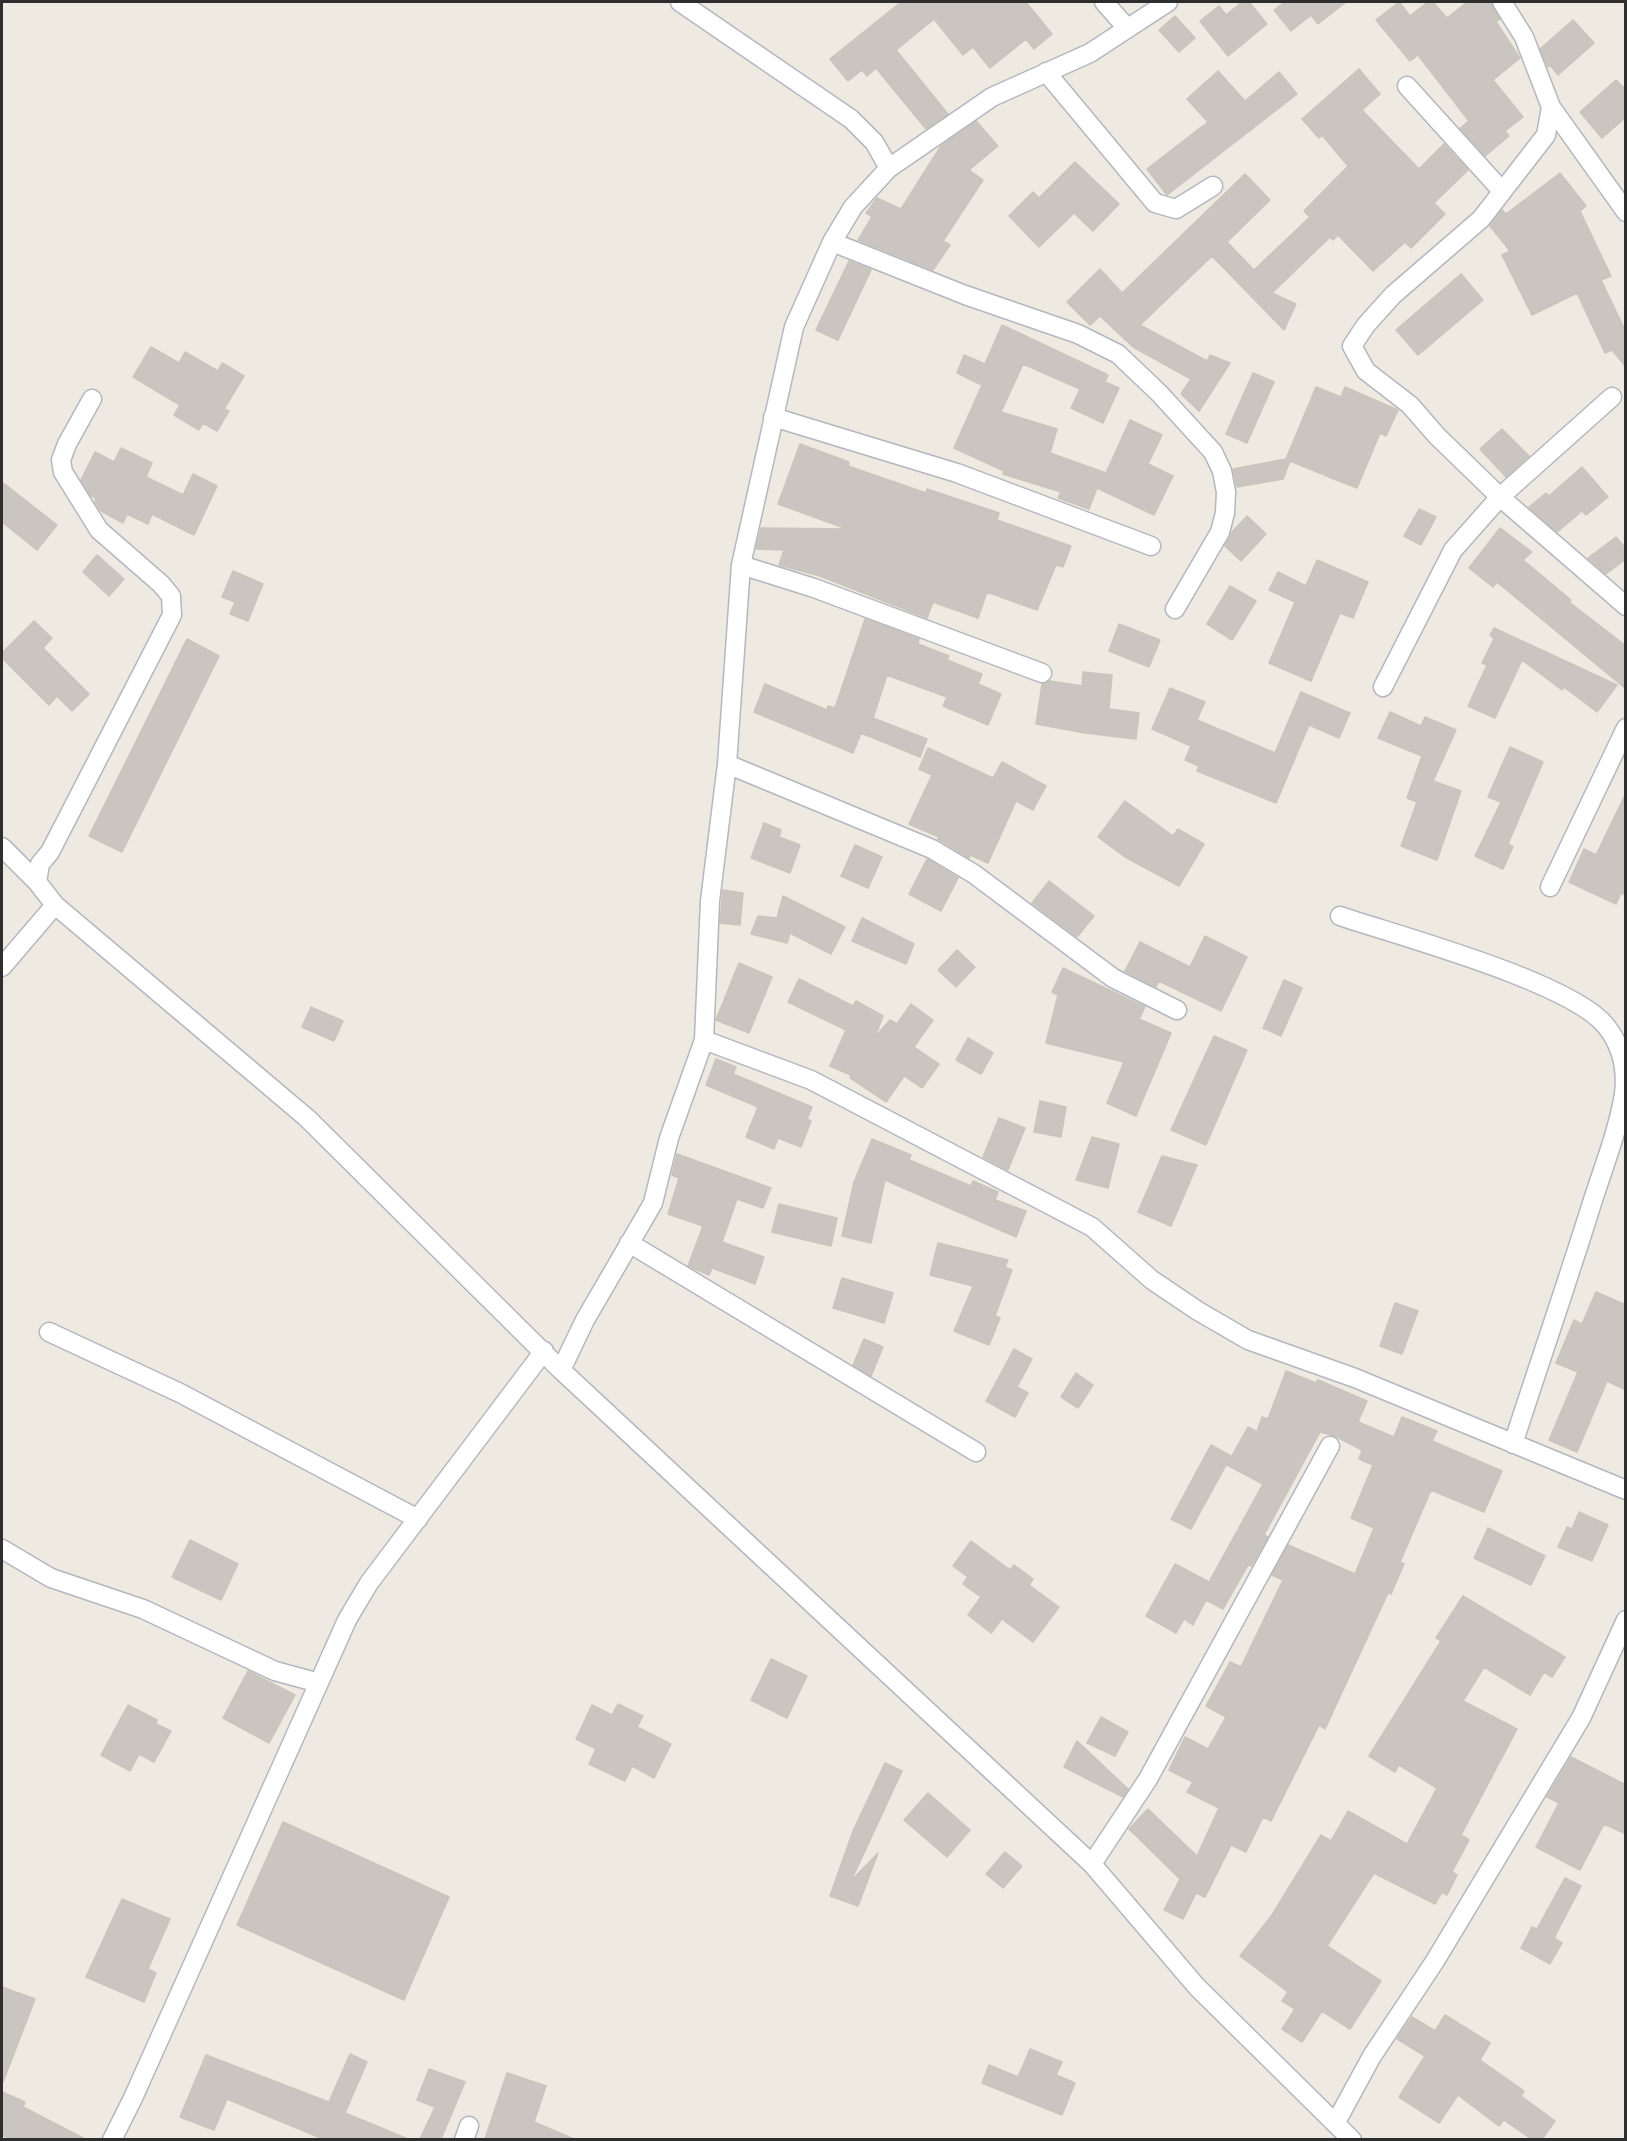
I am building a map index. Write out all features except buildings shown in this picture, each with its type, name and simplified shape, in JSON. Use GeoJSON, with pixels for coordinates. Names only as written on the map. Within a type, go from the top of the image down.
{"type":"FeatureCollection","features":[{"type":"Feature","properties":{"kind":"street"},"geometry":{"type":"LineString","coordinates":[[680,2],[851,119],[874,142],[890,168]]}},
{"type":"Feature","properties":{"kind":"street"},"geometry":{"type":"LineString","coordinates":[[1104,2],[1127,28]]}},
{"type":"Feature","properties":{"kind":"street"},"geometry":{"type":"LineString","coordinates":[[561,1370],[585,1320],[653,1203],[669,1138],[704,1040],[710,901],[727,764],[741,565],[794,327],[831,242],[853,207],[890,168],[992,97],[1090,53],[1168,2]]}},
{"type":"Feature","properties":{"kind":"street"},"geometry":{"type":"LineString","coordinates":[[1502,2],[1524,37],[1551,107],[1626,212]]}},
{"type":"Feature","properties":{"kind":"street"},"geometry":{"type":"LineString","coordinates":[[1046,72],[1155,203],[1176,209],[1213,186]]}},
{"type":"Feature","properties":{"kind":"street"},"geometry":{"type":"LineString","coordinates":[[1407,86],[1502,191]]}},
{"type":"Feature","properties":{"kind":"street"},"geometry":{"type":"LineString","coordinates":[[1551,107],[1546,135],[1481,219],[1394,295],[1366,325],[1352,346],[1366,371],[1410,405],[1437,436],[1500,496],[1626,606]]}},
{"type":"Feature","properties":{"kind":"street"},"geometry":{"type":"LineString","coordinates":[[831,242],[965,295],[1078,334],[1118,354],[1159,393],[1213,452],[1222,471],[1226,492],[1225,513],[1220,531],[1175,609]]}},
{"type":"Feature","properties":{"kind":"street"},"geometry":{"type":"LineString","coordinates":[[1383,687],[1453,550],[1500,496],[1612,397]]}},
{"type":"Feature","properties":{"kind":"street"},"geometry":{"type":"LineString","coordinates":[[37,882],[40,864],[50,852],[172,615],[171,596],[161,584],[99,530],[63,472],[61,460],[67,444],[92,399]]}},
{"type":"Feature","properties":{"kind":"street"},"geometry":{"type":"LineString","coordinates":[[773,417],[957,473],[1151,546]]}},
{"type":"Feature","properties":{"kind":"street"},"geometry":{"type":"LineString","coordinates":[[741,565],[814,588],[1042,673]]}},
{"type":"Feature","properties":{"kind":"street"},"geometry":{"type":"LineString","coordinates":[[1550,887],[1626,728]]}},
{"type":"Feature","properties":{"kind":"street"},"geometry":{"type":"LineString","coordinates":[[727,764],[932,849],[974,874],[1113,978],[1177,1010]]}},
{"type":"Feature","properties":{"kind":"street"},"geometry":{"type":"LineString","coordinates":[[2,847],[37,882],[55,905],[307,1118],[561,1370],[1092,1864],[1197,1987],[1352,2139]]}},
{"type":"Feature","properties":{"kind":"street"},"geometry":{"type":"LineString","coordinates":[[2,967],[55,905]]}},
{"type":"Feature","properties":{"kind":"street"},"geometry":{"type":"LineString","coordinates":[[1340,916],[1480,963],[1554,991],[1576,1003],[1606,1025],[1624,1056],[1624,1093],[1610,1144],[1513,1444]]}},
{"type":"Feature","properties":{"kind":"street"},"geometry":{"type":"LineString","coordinates":[[704,1040],[811,1080],[1092,1227],[1152,1280],[1198,1311],[1248,1340],[1355,1378],[1626,1490]]}},
{"type":"Feature","properties":{"kind":"street"},"geometry":{"type":"LineString","coordinates":[[630,1243],[976,1452]]}},
{"type":"Feature","properties":{"kind":"street"},"geometry":{"type":"LineString","coordinates":[[49,1332],[180,1393],[418,1519]]}},
{"type":"Feature","properties":{"kind":"street"},"geometry":{"type":"LineString","coordinates":[[112,2139],[134,2098],[347,1620],[369,1583],[544,1351]]}},
{"type":"Feature","properties":{"kind":"street"},"geometry":{"type":"LineString","coordinates":[[1092,1864],[1148,1779],[1330,1446]]}},
{"type":"Feature","properties":{"kind":"street"},"geometry":{"type":"LineString","coordinates":[[2,1549],[51,1578],[143,1609],[275,1671],[319,1683]]}},
{"type":"Feature","properties":{"kind":"street"},"geometry":{"type":"LineString","coordinates":[[1336,2122],[1372,2056],[1435,1960],[1527,1804],[1581,1718],[1626,1620]]}}]}
